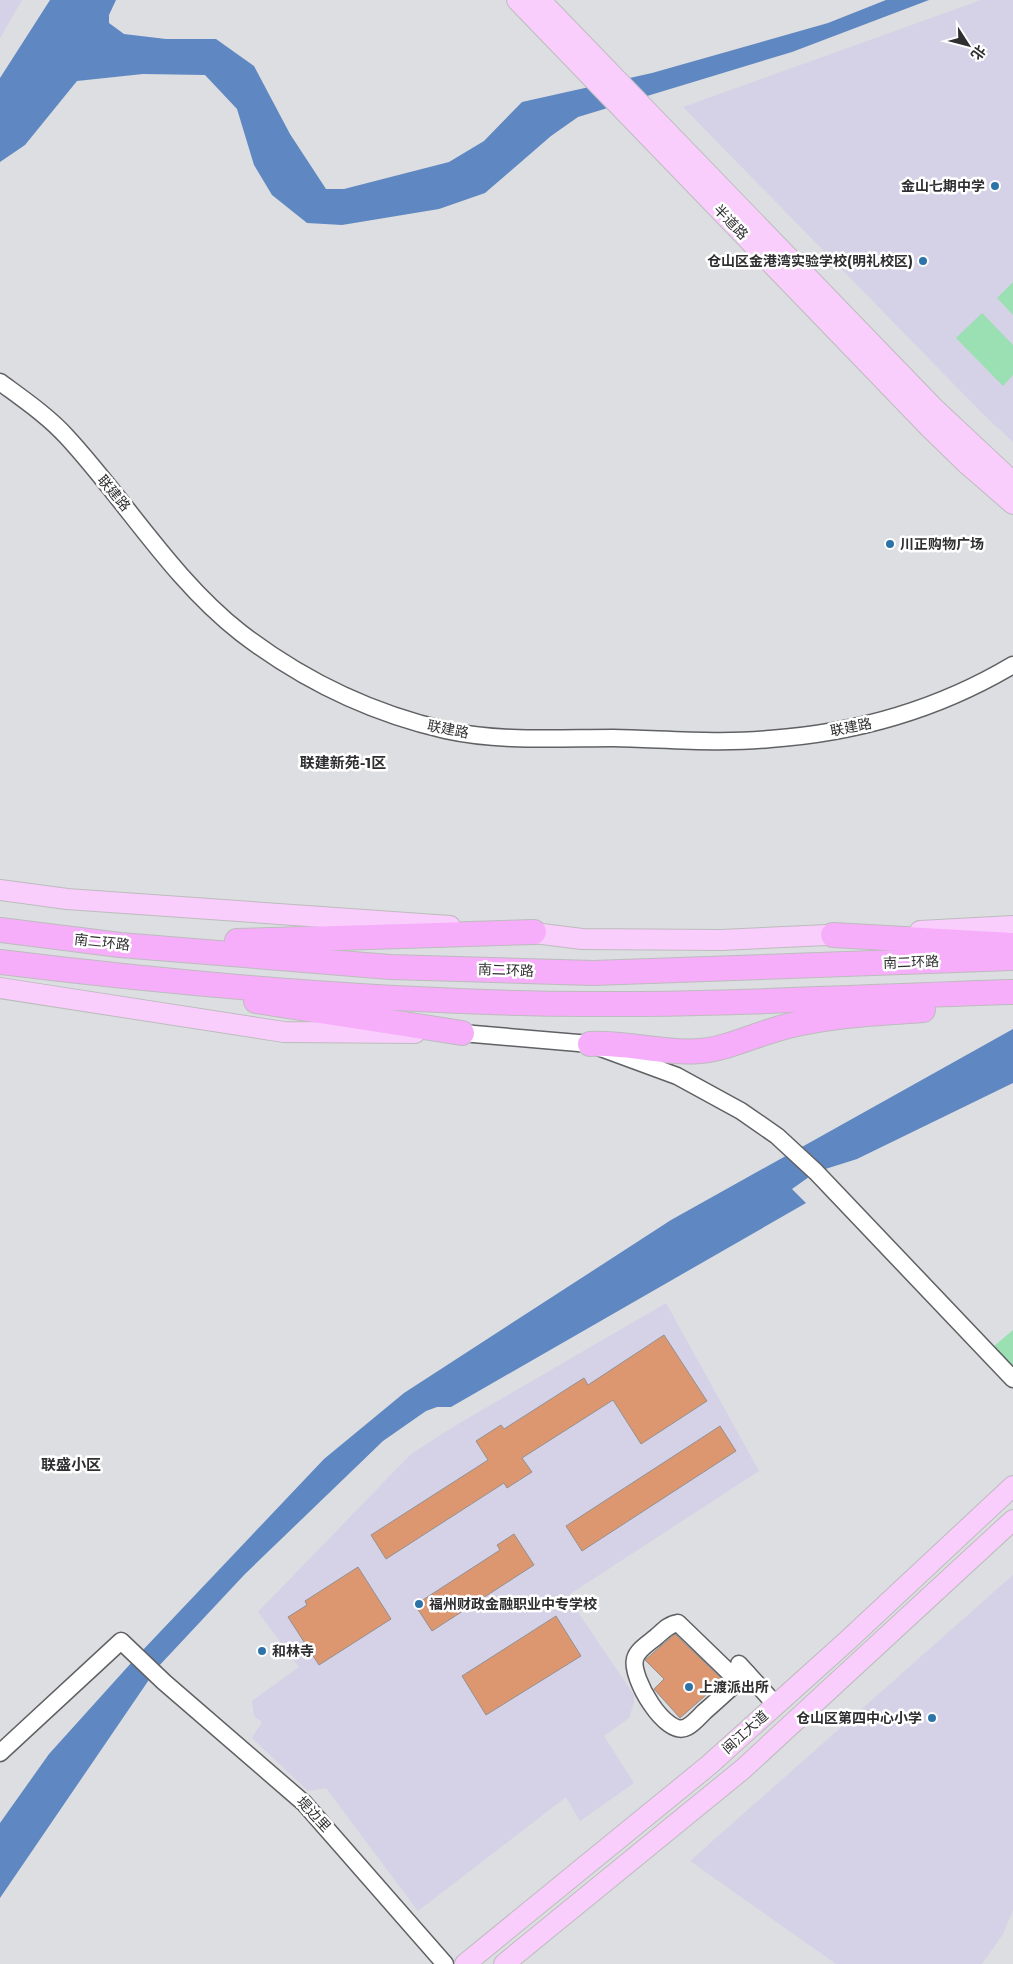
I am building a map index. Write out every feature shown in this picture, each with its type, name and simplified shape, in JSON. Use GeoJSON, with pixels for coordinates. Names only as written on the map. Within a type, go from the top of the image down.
{"type":"FeatureCollection","features":[{"type":"Feature","properties":{"kind":"highway","name":"南二环路"},"geometry":{"type":"LineString","coordinates":[[0,930],[120,945],[390,967],[593,973],[1013,958]]}},
{"type":"Feature","properties":{"kind":"highway"},"geometry":{"type":"LineString","coordinates":[[120,945],[534,932]]}},
{"type":"Feature","properties":{"kind":"highway"},"geometry":{"type":"LineString","coordinates":[[833,935],[993,942],[1013,945]]}},
{"type":"Feature","properties":{"kind":"highway"},"geometry":{"type":"LineString","coordinates":[[0,962],[114,976],[386,998],[590,1004],[1013,992]]}},
{"type":"Feature","properties":{"kind":"highway"},"geometry":{"type":"LineString","coordinates":[[114,976],[280,1006],[462,1033]]}},
{"type":"Feature","properties":{"kind":"highway"},"geometry":{"type":"LineString","coordinates":[[590,1044],[613,1043],[682,1052],[702,1051],[808,1021],[951,1008],[1013,999]]}},
{"type":"Feature","properties":{"kind":"main road","name":"半道路"},"geometry":{"type":"LineString","coordinates":[[517,0],[942,440],[1013,504]]}},
{"type":"Feature","properties":{"kind":"main road","name":"半道路"},"geometry":{"type":"LineString","coordinates":[[540,0],[933,407],[1013,482]]}},
{"type":"Feature","properties":{"kind":"main road"},"geometry":{"type":"LineString","coordinates":[[0,890],[67,899],[266,911],[534,932],[582,939],[721,940],[1013,926]]}},
{"type":"Feature","properties":{"kind":"main road"},"geometry":{"type":"LineString","coordinates":[[0,988],[284,1032],[322,1034],[462,1033]]}},
{"type":"Feature","properties":{"kind":"main road","name":"闽江大道"},"geometry":{"type":"LineString","coordinates":[[465,1964],[676,1793],[776,1704],[1013,1486]]}},
{"type":"Feature","properties":{"kind":"main road","name":"闽江大道"},"geometry":{"type":"LineString","coordinates":[[504,1964],[744,1769],[1013,1520]]}},
{"type":"Feature","properties":{"kind":"street","name":"联建路"},"geometry":{"type":"LineString","coordinates":[[0,382],[68,438],[192,586],[238,630],[310,679],[352,699],[408,720],[456,732],[521,738],[768,740],[862,726],[911,713],[968,690],[1013,665]]}},
{"type":"Feature","properties":{"kind":"street"},"geometry":{"type":"LineString","coordinates":[[462,1033],[590,1044],[699,1086],[758,1122],[794,1151],[816,1172],[1013,1379]]}},
{"type":"Feature","properties":{"kind":"street"},"geometry":{"type":"LineString","coordinates":[[741,1672],[688,1726],[677,1728],[664,1721],[645,1694],[636,1678],[635,1659],[639,1652],[670,1625],[678,1623],[741,1672],[776,1704]]}},
{"type":"Feature","properties":{"kind":"street","name":"堤边里"},"geometry":{"type":"LineString","coordinates":[[0,1753],[121,1641],[164,1682],[304,1803],[445,1964]]}},
{"type":"Feature","properties":{"kind":"shaded area"},"geometry":{"type":"Polygon","coordinates":[[[0,0],[22,0],[0,38],[0,0]]]}},
{"type":"Feature","properties":{"kind":"shaded area","name":"仓山区金港湾实验学校(明礼校区)"},"geometry":{"type":"Polygon","coordinates":[[[981,0],[1013,0],[1013,442],[983,414],[683,107],[981,0]]]}},
{"type":"Feature","properties":{"kind":"shaded area","name":"福州财政金融职业中专学校"},"geometry":{"type":"Polygon","coordinates":[[[666,1303],[759,1471],[567,1596],[634,1695],[634,1703],[629,1718],[604,1736],[634,1783],[580,1821],[566,1797],[418,1911],[326,1788],[308,1791],[252,1738],[262,1722],[254,1716],[252,1701],[299,1667],[258,1612],[411,1454],[453,1427],[666,1303]]]}},
{"type":"Feature","properties":{"kind":"shaded area","name":"仓山区第四中心小学"},"geometry":{"type":"Polygon","coordinates":[[[1013,1575],[1013,1910],[1003,1934],[982,1964],[836,1964],[690,1861],[1013,1575]]]}},
{"type":"Feature","properties":{"kind":"green space"},"geometry":{"type":"Polygon","coordinates":[[[1013,282],[1013,315],[997,298],[1013,282]]]}},
{"type":"Feature","properties":{"kind":"green space"},"geometry":{"type":"Polygon","coordinates":[[[982,313],[1013,345],[1013,375],[1003,386],[956,338],[982,313]]]}},
{"type":"Feature","properties":{"kind":"green space"},"geometry":{"type":"Polygon","coordinates":[[[1013,1330],[1013,1366],[994,1346],[1013,1330]]]}},
{"type":"Feature","properties":{"kind":"water"},"geometry":{"type":"Polygon","coordinates":[[[50,0],[116,0],[109,15],[109,23],[124,34],[166,39],[216,39],[254,66],[290,134],[326,189],[344,189],[449,162],[484,141],[522,102],[652,73],[828,23],[886,0],[929,0],[792,52],[578,117],[551,136],[485,193],[439,209],[342,225],[307,223],[272,195],[254,165],[237,109],[205,75],[143,74],[77,81],[25,145],[0,162],[0,78],[50,0]]]}},
{"type":"Feature","properties":{"kind":"water"},"geometry":{"type":"Polygon","coordinates":[[[1013,1029],[1013,1083],[857,1159],[816,1172],[792,1189],[806,1203],[451,1407],[437,1407],[426,1411],[383,1441],[245,1574],[157,1668],[0,1898],[0,1823],[49,1754],[141,1652],[324,1459],[404,1393],[671,1220],[1013,1029]]]}},
{"type":"Feature","properties":{"kind":"building"},"geometry":{"type":"Polygon","coordinates":[[[664,1335],[707,1401],[641,1444],[613,1400],[522,1458],[532,1472],[507,1488],[504,1483],[386,1559],[371,1535],[488,1460],[476,1441],[501,1425],[504,1429],[584,1378],[588,1385],[664,1335]]]}},
{"type":"Feature","properties":{"kind":"building"},"geometry":{"type":"Polygon","coordinates":[[[720,1426],[736,1451],[582,1551],[566,1526],[720,1426]]]}},
{"type":"Feature","properties":{"kind":"building"},"geometry":{"type":"Polygon","coordinates":[[[514,1534],[534,1565],[432,1631],[415,1605],[500,1550],[497,1545],[514,1534]]]}},
{"type":"Feature","properties":{"kind":"building"},"geometry":{"type":"Polygon","coordinates":[[[358,1567],[391,1619],[319,1665],[288,1617],[307,1605],[305,1601],[358,1567]]]}},
{"type":"Feature","properties":{"kind":"building"},"geometry":{"type":"Polygon","coordinates":[[[556,1616],[581,1656],[486,1715],[462,1676],[556,1616]]]}},
{"type":"Feature","properties":{"kind":"building"},"geometry":{"type":"Polygon","coordinates":[[[675,1634],[723,1680],[680,1718],[654,1689],[664,1679],[645,1660],[675,1634]]]}},
{"type":"Feature","properties":{"kind":"place","name":"金山七期中学"},"geometry":{"type":"Point","coordinates":[995,186]}},
{"type":"Feature","properties":{"kind":"place","name":"仓山区金港湾实验学校(明礼校区)"},"geometry":{"type":"Point","coordinates":[923,261]}},
{"type":"Feature","properties":{"kind":"place","name":"川正购物广场"},"geometry":{"type":"Point","coordinates":[890,544]}},
{"type":"Feature","properties":{"kind":"place","name":"福州财政金融职业中专学校"},"geometry":{"type":"Point","coordinates":[419,1604]}},
{"type":"Feature","properties":{"kind":"place","name":"和林寺"},"geometry":{"type":"Point","coordinates":[262,1651]}},
{"type":"Feature","properties":{"kind":"place","name":"上渡派出所"},"geometry":{"type":"Point","coordinates":[689,1687]}},
{"type":"Feature","properties":{"kind":"place","name":"仓山区第四中心小学"},"geometry":{"type":"Point","coordinates":[932,1718]}},
{"type":"Feature","properties":{"kind":"district","name":"联建新苑-1区"},"geometry":{"type":"Point","coordinates":[343,763]}},
{"type":"Feature","properties":{"kind":"district","name":"联盛小区"},"geometry":{"type":"Point","coordinates":[71,1465]}}]}
